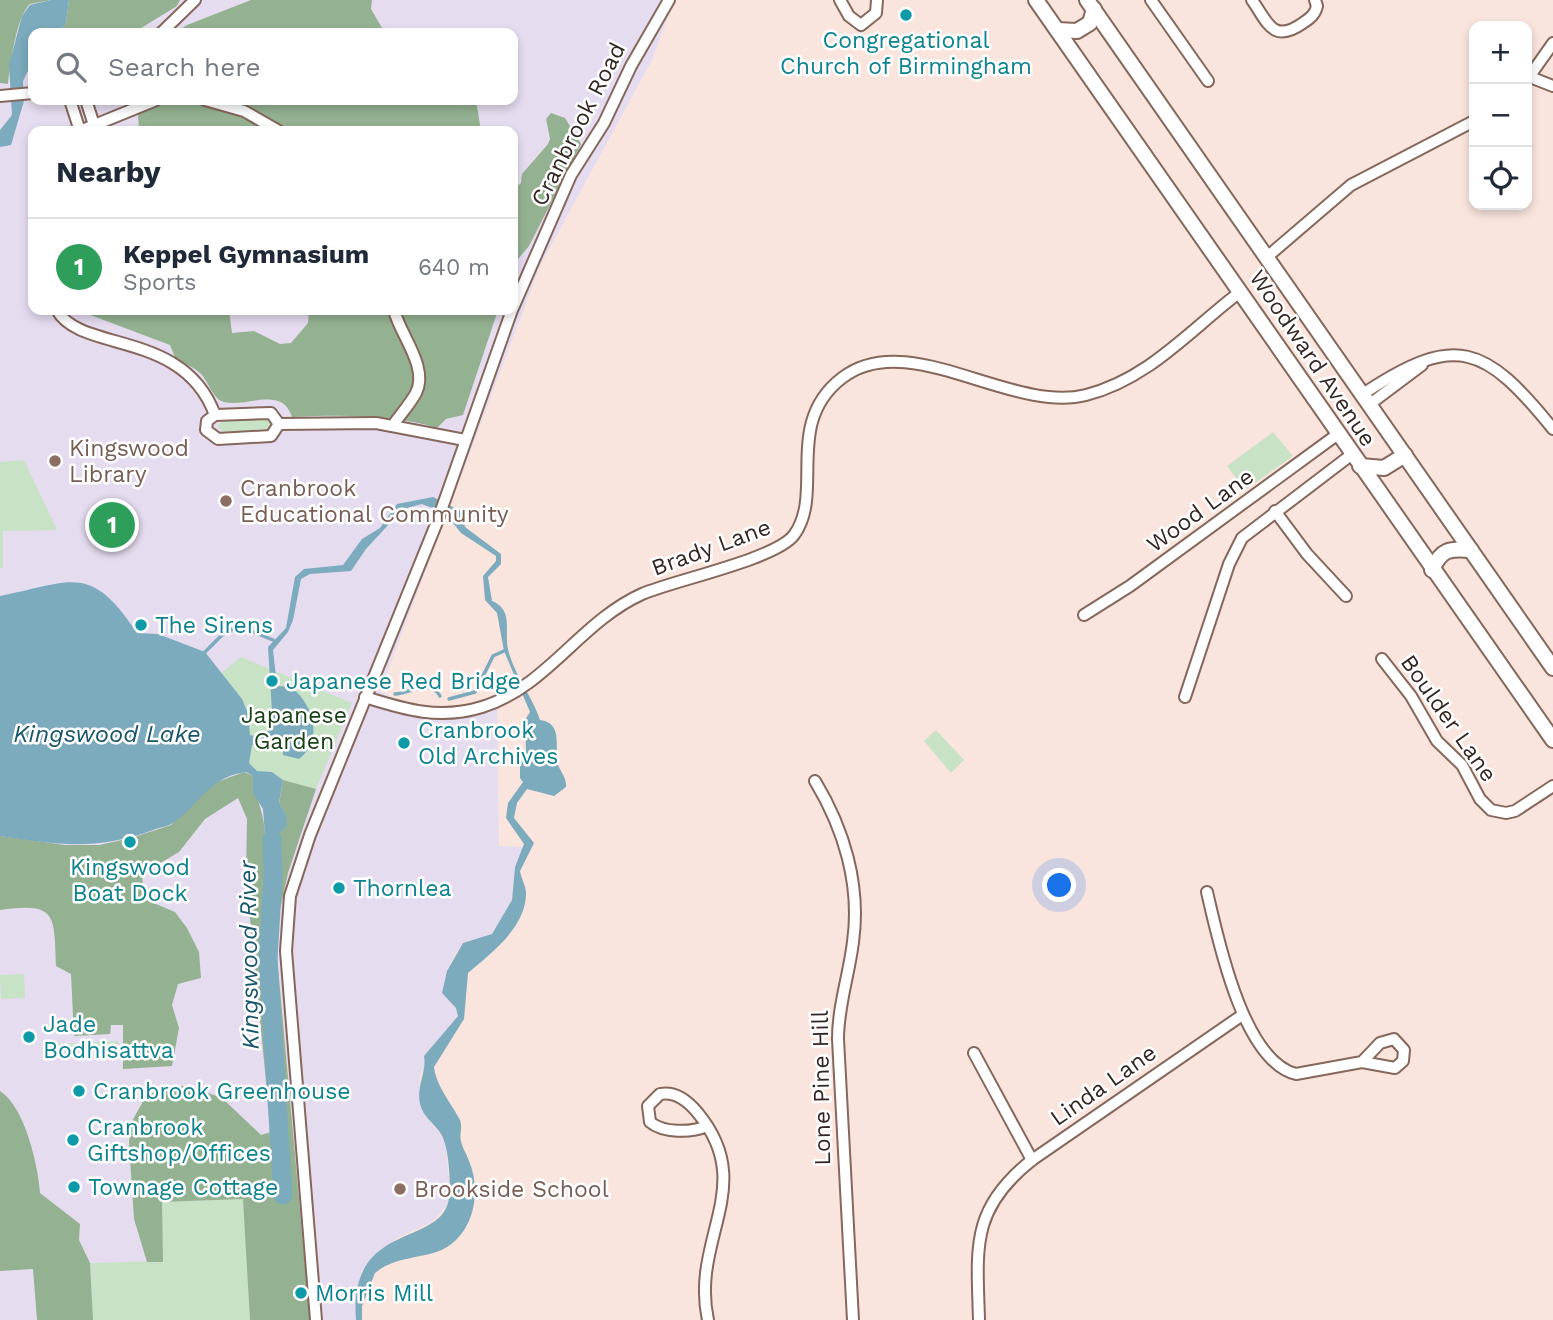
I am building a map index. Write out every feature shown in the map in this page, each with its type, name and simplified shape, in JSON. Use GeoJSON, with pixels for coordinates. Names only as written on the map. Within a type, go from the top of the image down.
{"type":"FeatureCollection","features":[{"type":"Feature","properties":{"kind":"main road","name":"Woodward Avenue"},"geometry":{"type":"LineString","coordinates":[[1036,0],[1553,740]]}},
{"type":"Feature","properties":{"kind":"main road","name":"Woodward Avenue"},"geometry":{"type":"LineString","coordinates":[[1091,5],[1553,668]]}},
{"type":"Feature","properties":{"kind":"main road"},"geometry":{"type":"LineString","coordinates":[[1057,30],[1077,31],[1090,23],[1091,5]]}},
{"type":"Feature","properties":{"kind":"main road"},"geometry":{"type":"LineString","coordinates":[[1356,461],[1384,468],[1405,455]]}},
{"type":"Feature","properties":{"kind":"main road"},"geometry":{"type":"LineString","coordinates":[[1432,570],[1438,555],[1451,548],[1471,550]]}},
{"type":"Feature","properties":{"kind":"street"},"geometry":{"type":"LineString","coordinates":[[166,28],[195,0]]}},
{"type":"Feature","properties":{"kind":"street","name":"Cranbrook Road"},"geometry":{"type":"LineString","coordinates":[[518,295],[571,175],[604,123],[631,66],[669,0]]}},
{"type":"Feature","properties":{"kind":"street"},"geometry":{"type":"LineString","coordinates":[[840,0],[849,16],[861,25],[876,13],[877,0]]}},
{"type":"Feature","properties":{"kind":"street"},"geometry":{"type":"LineString","coordinates":[[1151,0],[1208,81]]}},
{"type":"Feature","properties":{"kind":"street"},"geometry":{"type":"LineString","coordinates":[[1252,0],[1271,28],[1283,33],[1291,31],[1314,15],[1317,8],[1315,0]]}},
{"type":"Feature","properties":{"kind":"street"},"geometry":{"type":"LineString","coordinates":[[1532,73],[1553,43]]}},
{"type":"Feature","properties":{"kind":"street"},"geometry":{"type":"LineString","coordinates":[[1532,80],[1553,86]]}},
{"type":"Feature","properties":{"kind":"street"},"geometry":{"type":"LineString","coordinates":[[0,96],[28,93]]}},
{"type":"Feature","properties":{"kind":"street"},"geometry":{"type":"LineString","coordinates":[[72,105],[78,126]]}},
{"type":"Feature","properties":{"kind":"street"},"geometry":{"type":"LineString","coordinates":[[88,105],[94,125],[144,105]]}},
{"type":"Feature","properties":{"kind":"street"},"geometry":{"type":"LineString","coordinates":[[223,105],[244,111],[270,126]]}},
{"type":"Feature","properties":{"kind":"street"},"geometry":{"type":"LineString","coordinates":[[1267,257],[1351,185],[1469,124]]}},
{"type":"Feature","properties":{"kind":"street","name":"Brady Lane"},"geometry":{"type":"LineString","coordinates":[[365,697],[413,712],[451,714],[499,701],[523,688],[587,629],[627,602],[666,584],[768,552],[787,542],[802,518],[813,419],[822,398],[844,375],[871,364],[904,362],[1028,393],[1062,397],[1085,395],[1110,386],[1150,365],[1240,292]]}},
{"type":"Feature","properties":{"kind":"street"},"geometry":{"type":"LineString","coordinates":[[62,315],[72,326],[143,348],[173,364],[201,386],[215,415]]}},
{"type":"Feature","properties":{"kind":"street"},"geometry":{"type":"LineString","coordinates":[[393,425],[416,393],[419,382],[414,356],[396,315]]}},
{"type":"Feature","properties":{"kind":"street","name":"Cranbrook Road"},"geometry":{"type":"LineString","coordinates":[[316,1320],[286,928],[290,896],[302,856],[437,522],[510,315]]}},
{"type":"Feature","properties":{"kind":"street"},"geometry":{"type":"LineString","coordinates":[[1367,399],[1430,359],[1457,353],[1490,365],[1520,391],[1553,429]]}},
{"type":"Feature","properties":{"kind":"street"},"geometry":{"type":"LineString","coordinates":[[271,413],[279,424],[271,436],[216,439],[208,434],[206,428],[207,421],[215,415],[271,413]]}},
{"type":"Feature","properties":{"kind":"street"},"geometry":{"type":"LineString","coordinates":[[279,424],[342,421],[393,425],[464,440]]}},
{"type":"Feature","properties":{"kind":"street","name":"Wood Lane"},"geometry":{"type":"LineString","coordinates":[[1084,615],[1130,586],[1338,434]]}},
{"type":"Feature","properties":{"kind":"street"},"geometry":{"type":"LineString","coordinates":[[1185,697],[1235,550],[1242,538],[1275,511],[1356,461]]}},
{"type":"Feature","properties":{"kind":"street"},"geometry":{"type":"LineString","coordinates":[[1275,511],[1307,554],[1346,596]]}},
{"type":"Feature","properties":{"kind":"street","name":"Boulder Lane"},"geometry":{"type":"LineString","coordinates":[[1382,659],[1411,696],[1437,741],[1462,765],[1480,799],[1490,810],[1506,813],[1516,811],[1553,786]]}},
{"type":"Feature","properties":{"kind":"street","name":"Lone Pine Hill"},"geometry":{"type":"LineString","coordinates":[[814,781],[834,815],[845,845],[855,908],[853,942],[838,1014],[853,1320]]}},
{"type":"Feature","properties":{"kind":"street"},"geometry":{"type":"LineString","coordinates":[[1207,892],[1241,1016],[1277,1063],[1289,1073],[1305,1074],[1362,1062]]}},
{"type":"Feature","properties":{"kind":"street","name":"Linda Lane"},"geometry":{"type":"LineString","coordinates":[[979,1320],[976,1249],[982,1224],[995,1196],[1032,1160],[1241,1016]]}},
{"type":"Feature","properties":{"kind":"street"},"geometry":{"type":"LineString","coordinates":[[974,1053],[1032,1160]]}},
{"type":"Feature","properties":{"kind":"street"},"geometry":{"type":"LineString","coordinates":[[707,1126],[696,1129],[659,1128],[650,1122],[648,1106],[655,1096],[672,1094],[692,1106],[707,1126],[722,1154],[723,1196],[705,1267],[704,1294],[708,1320]]}},
{"type":"Feature","properties":{"kind":"shaded area","name":"Cranbrook Educational Community"},"geometry":{"type":"Polygon","coordinates":[[[0,0],[674,0],[652,60],[540,266],[380,692],[409,704],[442,708],[470,706],[497,698],[499,846],[524,847],[515,867],[512,900],[500,923],[487,938],[465,942],[456,952],[447,971],[442,993],[456,1008],[458,1016],[424,1056],[426,1064],[420,1075],[419,1094],[422,1110],[445,1141],[450,1188],[448,1205],[432,1222],[397,1238],[371,1259],[362,1271],[357,1287],[356,1320],[0,1320],[0,0]]]}},
{"type":"Feature","properties":{"kind":"green space"},"geometry":{"type":"Polygon","coordinates":[[[0,0],[51,0],[30,4],[25,10],[14,42],[8,84],[0,83],[0,0]]]}},
{"type":"Feature","properties":{"kind":"green space"},"geometry":{"type":"Polygon","coordinates":[[[69,0],[180,0],[177,6],[141,28],[62,28],[66,23],[69,0]]]}},
{"type":"Feature","properties":{"kind":"green space"},"geometry":{"type":"Polygon","coordinates":[[[251,0],[372,0],[371,9],[382,28],[182,28],[251,0]]]}},
{"type":"Feature","properties":{"kind":"green space"},"geometry":{"type":"Polygon","coordinates":[[[137,105],[477,105],[480,126],[139,126],[137,105]]]}},
{"type":"Feature","properties":{"kind":"green space"},"geometry":{"type":"Polygon","coordinates":[[[551,113],[565,118],[581,144],[529,246],[518,259],[518,186],[522,174],[548,144],[550,139],[546,119],[551,113]]]}},
{"type":"Feature","properties":{"kind":"green space"},"geometry":{"type":"Polygon","coordinates":[[[90,315],[230,315],[232,333],[254,331],[280,344],[291,343],[308,323],[309,315],[496,315],[463,415],[446,419],[437,428],[384,418],[292,417],[287,407],[272,400],[224,402],[216,397],[200,373],[176,360],[170,345],[90,315]]]}},
{"type":"Feature","properties":{"kind":"green space"},"geometry":{"type":"Polygon","coordinates":[[[266,417],[271,424],[266,429],[223,432],[217,426],[225,419],[266,417]]]}},
{"type":"Feature","properties":{"kind":"green space"},"geometry":{"type":"Polygon","coordinates":[[[1273,432],[1293,456],[1245,490],[1227,466],[1273,432]]]}},
{"type":"Feature","properties":{"kind":"green space"},"geometry":{"type":"Polygon","coordinates":[[[24,460],[57,530],[3,531],[3,568],[0,568],[0,462],[24,460]]]}},
{"type":"Feature","properties":{"kind":"green space","name":"Japanese Garden"},"geometry":{"type":"Polygon","coordinates":[[[241,657],[352,703],[316,789],[283,780],[272,772],[257,771],[249,766],[247,708],[221,673],[241,657]]]}},
{"type":"Feature","properties":{"kind":"green space"},"geometry":{"type":"Polygon","coordinates":[[[936,730],[964,760],[951,773],[924,741],[936,730]]]}},
{"type":"Feature","properties":{"kind":"green space"},"geometry":{"type":"Polygon","coordinates":[[[244,772],[253,776],[265,835],[286,815],[279,804],[283,780],[316,789],[288,873],[275,934],[310,1320],[250,1320],[243,1199],[162,1202],[163,1262],[147,1262],[134,1219],[129,1142],[131,1123],[146,1096],[166,1086],[189,1086],[222,1098],[261,1135],[271,1132],[246,878],[247,819],[238,798],[205,819],[179,852],[142,874],[144,899],[175,912],[199,952],[201,978],[178,984],[172,1005],[179,1028],[172,1066],[123,1069],[123,1025],[111,1025],[110,1034],[74,1036],[71,974],[56,966],[54,934],[49,916],[42,910],[33,908],[0,910],[0,836],[65,845],[99,845],[131,838],[171,825],[201,794],[217,782],[244,772]]]}},
{"type":"Feature","properties":{"kind":"green space"},"geometry":{"type":"Polygon","coordinates":[[[24,974],[25,998],[1,999],[0,975],[24,974]]]}},
{"type":"Feature","properties":{"kind":"green space"},"geometry":{"type":"Polygon","coordinates":[[[118,1041],[118,1050],[58,1052],[57,1044],[118,1041]]]}},
{"type":"Feature","properties":{"kind":"green space"},"geometry":{"type":"Polygon","coordinates":[[[0,1091],[17,1110],[29,1137],[40,1193],[80,1224],[79,1240],[90,1263],[93,1320],[37,1320],[33,1269],[0,1271],[0,1091]]]}},
{"type":"Feature","properties":{"kind":"green space"},"geometry":{"type":"Polygon","coordinates":[[[244,1199],[250,1320],[93,1320],[90,1263],[163,1261],[162,1202],[244,1199]]]}},
{"type":"Feature","properties":{"kind":"water"},"geometry":{"type":"Polygon","coordinates":[[[51,0],[69,0],[66,23],[62,28],[28,28],[28,70],[23,81],[24,101],[11,145],[0,147],[0,130],[12,115],[9,65],[22,16],[30,5],[51,0]]]}},
{"type":"Feature","properties":{"kind":"water","name":"Kingswood Lake"},"geometry":{"type":"Polygon","coordinates":[[[433,497],[461,511],[465,527],[501,554],[501,564],[488,577],[492,601],[499,605],[506,615],[508,649],[540,720],[547,722],[555,730],[557,761],[566,787],[554,796],[527,789],[517,803],[514,818],[534,843],[520,871],[526,890],[524,906],[506,939],[468,973],[464,1019],[434,1067],[441,1088],[460,1120],[462,1144],[473,1172],[475,1195],[470,1218],[458,1237],[442,1250],[393,1263],[375,1273],[362,1306],[362,1320],[356,1320],[357,1289],[365,1267],[378,1252],[394,1241],[427,1226],[440,1216],[448,1203],[449,1168],[444,1140],[420,1104],[424,1056],[458,1016],[456,1008],[442,993],[447,971],[463,943],[492,934],[512,900],[515,867],[524,844],[506,818],[508,803],[523,782],[520,778],[520,763],[526,753],[525,720],[530,712],[504,651],[497,613],[485,600],[483,576],[496,561],[496,556],[461,533],[445,513],[422,504],[403,509],[366,549],[351,571],[310,574],[301,579],[293,620],[288,632],[273,650],[277,686],[291,687],[305,702],[313,722],[312,742],[299,759],[283,755],[282,742],[252,745],[249,763],[257,771],[272,772],[283,780],[279,803],[286,815],[287,826],[272,839],[265,835],[263,809],[253,793],[253,776],[246,772],[223,779],[214,785],[183,816],[171,824],[132,837],[95,844],[59,844],[0,836],[0,596],[63,583],[92,586],[121,610],[137,633],[158,634],[205,652],[242,699],[248,713],[250,735],[260,737],[273,727],[268,647],[286,628],[295,577],[304,569],[343,565],[362,539],[380,528],[397,504],[433,497]]]}},
{"type":"Feature","properties":{"kind":"waterway"},"geometry":{"type":"LineString","coordinates":[[205,652],[223,634],[239,626],[273,640]]}},
{"type":"Feature","properties":{"kind":"waterway"},"geometry":{"type":"LineString","coordinates":[[449,699],[475,692],[493,656],[506,650]]}},
{"type":"Feature","properties":{"kind":"waterway"},"geometry":{"type":"LineString","coordinates":[[395,694],[426,687],[440,696]]}},
{"type":"Feature","properties":{"kind":"waterway","name":"Kingswood River"},"geometry":{"type":"LineString","coordinates":[[272,839],[273,875],[268,959],[283,1195]]}},
{"type":"Feature","properties":{"kind":"place","name":"Congregational Church of Birmingham"},"geometry":{"type":"Point","coordinates":[906,15]}},
{"type":"Feature","properties":{"kind":"place","name":"Kingswood Library"},"geometry":{"type":"Point","coordinates":[55,461]}},
{"type":"Feature","properties":{"kind":"place","name":"Cranbrook Educational Community"},"geometry":{"type":"Point","coordinates":[226,501]}},
{"type":"Feature","properties":{"kind":"place","name":"Keppel Gymnasium"},"geometry":{"type":"Point","coordinates":[112,525]}},
{"type":"Feature","properties":{"kind":"place","name":"The Sirens"},"geometry":{"type":"Point","coordinates":[141,625]}},
{"type":"Feature","properties":{"kind":"place","name":"Japanese Red Bridge"},"geometry":{"type":"Point","coordinates":[272,681]}},
{"type":"Feature","properties":{"kind":"place","name":"Cranbrook Old Archives"},"geometry":{"type":"Point","coordinates":[404,743]}},
{"type":"Feature","properties":{"kind":"place","name":"Kingswood Boat Dock"},"geometry":{"type":"Point","coordinates":[130,842]}},
{"type":"Feature","properties":{"kind":"place","name":"Thornlea"},"geometry":{"type":"Point","coordinates":[339,888]}},
{"type":"Feature","properties":{"kind":"place","name":"Jade Bodhisattva"},"geometry":{"type":"Point","coordinates":[29,1037]}},
{"type":"Feature","properties":{"kind":"place","name":"Cranbrook Greenhouse"},"geometry":{"type":"Point","coordinates":[79,1091]}},
{"type":"Feature","properties":{"kind":"place","name":"Cranbrook Giftshop/Offices"},"geometry":{"type":"Point","coordinates":[73,1140]}},
{"type":"Feature","properties":{"kind":"place","name":"Townage Cottage"},"geometry":{"type":"Point","coordinates":[74,1187]}},
{"type":"Feature","properties":{"kind":"place","name":"Brookside School"},"geometry":{"type":"Point","coordinates":[400,1189]}},
{"type":"Feature","properties":{"kind":"place","name":"Morris Mill"},"geometry":{"type":"Point","coordinates":[301,1293]}}]}
